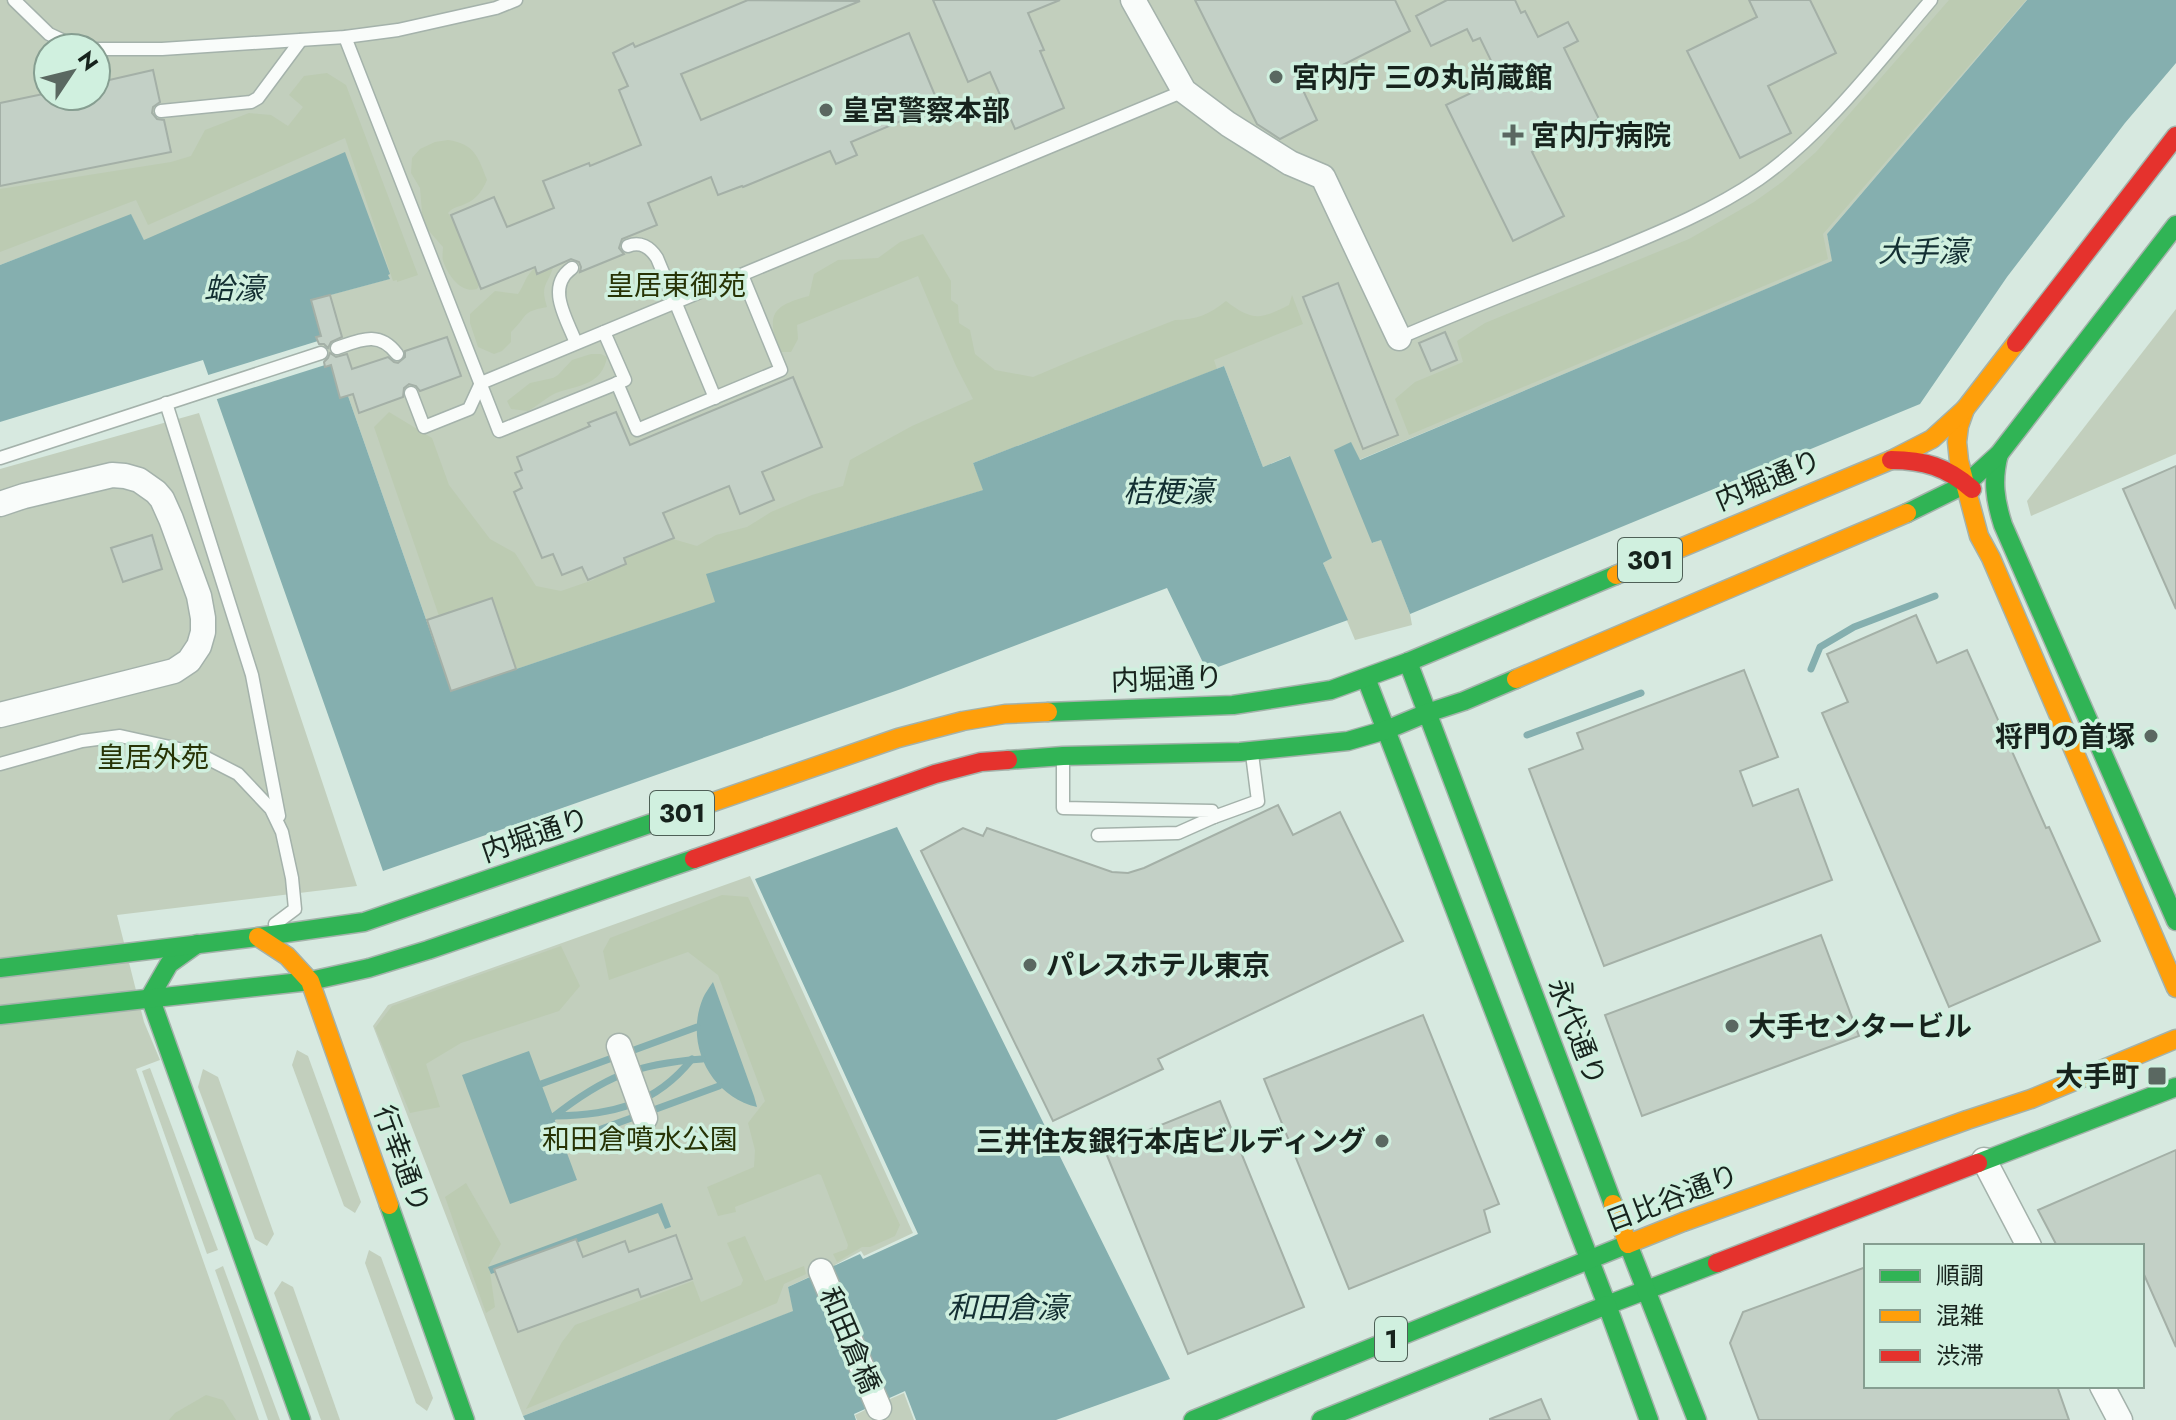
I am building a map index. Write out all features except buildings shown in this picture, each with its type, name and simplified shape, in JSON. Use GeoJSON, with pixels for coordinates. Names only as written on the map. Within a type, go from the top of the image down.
{"type":"FeatureCollection","features":[{"type":"Feature","properties":{"kind":"main road","name":"内堀通り"},"geometry":{"type":"LineString","coordinates":[[0,968],[364,922],[898,738],[963,721],[1005,714],[1233,705],[1331,690],[1408,662],[1891,460],[1932,439],[1965,409],[2176,136]]}},
{"type":"Feature","properties":{"kind":"main road","name":"301"},"geometry":{"type":"LineString","coordinates":[[0,1015],[342,976],[417,954],[935,774],[981,762],[1063,756],[1252,751],[1348,741],[1386,730],[1464,701],[1930,503],[1966,484],[1999,454],[2176,225]]}},
{"type":"Feature","properties":{"kind":"main road"},"geometry":{"type":"LineString","coordinates":[[1965,409],[1957,442],[1959,461],[1979,536],[2176,988]]}},
{"type":"Feature","properties":{"kind":"main road"},"geometry":{"type":"LineString","coordinates":[[1999,454],[1993,490],[2003,525],[2176,921]]}},
{"type":"Feature","properties":{"kind":"main road"},"geometry":{"type":"LineString","coordinates":[[1891,460],[1914,459],[1948,469],[2003,525]]}},
{"type":"Feature","properties":{"kind":"main road"},"geometry":{"type":"LineString","coordinates":[[1910,511],[1956,518],[1979,536]]}},
{"type":"Feature","properties":{"kind":"main road","name":"永代通り"},"geometry":{"type":"LineString","coordinates":[[1408,662],[1697,1420]]}},
{"type":"Feature","properties":{"kind":"main road"},"geometry":{"type":"LineString","coordinates":[[1366,678],[1649,1420]]}},
{"type":"Feature","properties":{"kind":"main road","name":"行幸通り"},"geometry":{"type":"LineString","coordinates":[[258,937],[282,951],[310,981],[465,1420]]}},
{"type":"Feature","properties":{"kind":"main road"},"geometry":{"type":"LineString","coordinates":[[197,944],[169,964],[150,997],[301,1420]]}},
{"type":"Feature","properties":{"kind":"main road","name":"日比谷通り"},"geometry":{"type":"LineString","coordinates":[[1193,1420],[1713,1211],[2031,1099],[2176,1039]]}},
{"type":"Feature","properties":{"kind":"main road"},"geometry":{"type":"LineString","coordinates":[[1607,1305],[2176,1087]]}},
{"type":"Feature","properties":{"kind":"main road","name":"1"},"geometry":{"type":"LineString","coordinates":[[1321,1420],[1607,1305]]}},
{"type":"Feature","properties":{"kind":"street"},"geometry":{"type":"LineString","coordinates":[[1133,0],[1184,91],[1228,124],[1290,163],[1323,177],[1399,338]]}},
{"type":"Feature","properties":{"kind":"street"},"geometry":{"type":"LineString","coordinates":[[0,504],[112,475],[132,478],[147,485],[162,499],[171,519],[199,596],[203,618],[199,646],[189,661],[174,671],[0,715]]}},
{"type":"Feature","properties":{"kind":"street"},"geometry":{"type":"LineString","coordinates":[[619,1046],[640,1104]]}},
{"type":"Feature","properties":{"kind":"street"},"geometry":{"type":"LineString","coordinates":[[1984,1160],[2028,1244]]}},
{"type":"Feature","properties":{"kind":"street","name":"和田倉橋"},"geometry":{"type":"LineString","coordinates":[[821,1271],[879,1408]]}},
{"type":"Feature","properties":{"kind":"street"},"geometry":{"type":"LineString","coordinates":[[2103,1388],[2120,1420]]}},
{"type":"Feature","properties":{"kind":"lane"},"geometry":{"type":"LineString","coordinates":[[14,0],[47,32]]}},
{"type":"Feature","properties":{"kind":"lane"},"geometry":{"type":"LineString","coordinates":[[112,49],[162,49],[345,37],[412,27],[496,8],[516,0]]}},
{"type":"Feature","properties":{"kind":"lane"},"geometry":{"type":"LineString","coordinates":[[1399,338],[1652,236],[1714,206],[1760,178],[1802,144],[1931,0]]}},
{"type":"Feature","properties":{"kind":"lane"},"geometry":{"type":"LineString","coordinates":[[345,37],[499,431],[625,380],[604,332]]}},
{"type":"Feature","properties":{"kind":"lane"},"geometry":{"type":"LineString","coordinates":[[161,111],[243,105],[258,98],[301,40]]}},
{"type":"Feature","properties":{"kind":"lane"},"geometry":{"type":"LineString","coordinates":[[411,393],[424,427],[469,409],[481,383],[1184,91]]}},
{"type":"Feature","properties":{"kind":"lane"},"geometry":{"type":"LineString","coordinates":[[628,246],[637,243],[654,253],[715,398]]}},
{"type":"Feature","properties":{"kind":"lane"},"geometry":{"type":"LineString","coordinates":[[572,268],[560,280],[558,291],[576,343]]}},
{"type":"Feature","properties":{"kind":"lane"},"geometry":{"type":"LineString","coordinates":[[617,383],[637,430],[781,370],[742,275]]}},
{"type":"Feature","properties":{"kind":"lane"},"geometry":{"type":"LineString","coordinates":[[337,348],[375,339],[388,343],[397,354]]}},
{"type":"Feature","properties":{"kind":"lane"},"geometry":{"type":"LineString","coordinates":[[0,458],[321,353]]}},
{"type":"Feature","properties":{"kind":"lane"},"geometry":{"type":"LineString","coordinates":[[166,403],[252,675],[292,878],[295,909],[258,937]]}},
{"type":"Feature","properties":{"kind":"lane"},"geometry":{"type":"LineString","coordinates":[[0,764],[82,741],[120,736],[197,753],[238,774],[271,809],[282,832]]}},
{"type":"Feature","properties":{"kind":"lane"},"geometry":{"type":"LineString","coordinates":[[1098,835],[1178,833],[1258,801],[1252,751]]}},
{"type":"Feature","properties":{"kind":"lane"},"geometry":{"type":"LineString","coordinates":[[1063,756],[1063,808],[1212,811],[1214,817]]}},
{"type":"Feature","properties":{"kind":"green space","name":"皇居東御苑"},"geometry":{"type":"Polygon","coordinates":[[[0,0],[2027,0],[1827,234],[1833,261],[1359,460],[1351,443],[1373,543],[1381,539],[1412,625],[1355,640],[1323,563],[1331,558],[1289,456],[1263,467],[1224,366],[974,462],[716,602],[451,691],[348,396],[340,398],[331,366],[325,367],[311,300],[389,279],[144,240],[131,215],[0,265],[0,0]]]}},
{"type":"Feature","properties":{"kind":"green space"},"geometry":{"type":"Polygon","coordinates":[[[1949,0],[2026,0],[1823,234],[1828,259],[1409,435],[1395,399],[1415,382],[1463,362],[1457,341],[1485,323],[1689,239],[1754,202],[1816,152],[1949,0]]]}},
{"type":"Feature","properties":{"kind":"green space"},"geometry":{"type":"Polygon","coordinates":[[[327,73],[346,85],[418,275],[393,281],[345,138],[148,225],[136,200],[0,252],[0,189],[171,162],[191,156],[205,130],[249,113],[271,115],[288,126],[303,107],[289,95],[304,76],[327,73]]]}},
{"type":"Feature","properties":{"kind":"green space"},"geometry":{"type":"Polygon","coordinates":[[[448,140],[470,148],[487,180],[476,197],[448,213],[488,269],[477,289],[466,289],[448,272],[443,261],[443,247],[423,224],[420,188],[411,173],[412,158],[420,149],[448,140]]]}},
{"type":"Feature","properties":{"kind":"green space"},"geometry":{"type":"Polygon","coordinates":[[[923,234],[951,281],[951,300],[958,305],[959,323],[970,330],[975,354],[995,370],[1033,377],[1175,320],[1202,315],[1226,301],[1250,315],[1263,316],[1289,305],[1292,295],[1303,324],[1214,360],[1217,369],[973,463],[984,490],[707,574],[716,602],[516,669],[492,598],[439,616],[374,427],[389,412],[432,438],[449,485],[490,539],[515,553],[536,586],[561,591],[593,580],[634,554],[673,539],[697,546],[716,535],[747,527],[771,512],[812,495],[843,486],[850,460],[912,426],[973,399],[918,276],[797,325],[798,339],[791,352],[780,352],[776,339],[773,329],[775,314],[786,304],[809,296],[814,274],[838,260],[878,258],[900,242],[923,234]]]}},
{"type":"Feature","properties":{"kind":"green space"},"geometry":{"type":"Polygon","coordinates":[[[535,268],[537,274],[553,268],[544,290],[547,307],[526,315],[511,332],[511,342],[502,351],[494,354],[478,347],[470,314],[495,291],[518,294],[535,268]]]}},
{"type":"Feature","properties":{"kind":"green space"},"geometry":{"type":"Polygon","coordinates":[[[2176,309],[2176,454],[2031,516],[2027,501],[2176,309]]]}},
{"type":"Feature","properties":{"kind":"green space"},"geometry":{"type":"Polygon","coordinates":[[[591,354],[607,357],[595,379],[556,393],[528,411],[511,409],[507,401],[530,383],[553,378],[572,360],[591,354]]]}},
{"type":"Feature","properties":{"kind":"green space","name":"皇居外苑"},"geometry":{"type":"Polygon","coordinates":[[[199,413],[357,886],[117,915],[144,1022],[160,1060],[136,1069],[259,1420],[0,1420],[0,469],[199,413]]]}},
{"type":"Feature","properties":{"kind":"green space","name":"和田倉噴水公園"},"geometry":{"type":"Polygon","coordinates":[[[750,876],[913,1233],[864,1256],[861,1251],[835,1265],[890,1399],[904,1393],[914,1420],[857,1420],[855,1415],[865,1410],[809,1277],[788,1287],[794,1311],[523,1416],[373,1026],[388,1005],[750,876]]]}},
{"type":"Feature","properties":{"kind":"green space"},"geometry":{"type":"Polygon","coordinates":[[[722,895],[748,897],[900,1225],[895,1236],[870,1247],[862,1247],[837,1262],[833,1254],[847,1249],[848,1245],[821,1175],[735,1207],[736,1212],[718,1216],[707,1187],[754,1167],[755,1150],[748,1123],[765,1101],[718,975],[688,952],[609,980],[603,951],[610,938],[722,895]]]}},
{"type":"Feature","properties":{"kind":"green space"},"geometry":{"type":"Polygon","coordinates":[[[561,946],[580,986],[559,1011],[461,1043],[426,1064],[440,1107],[410,1113],[375,1028],[392,1006],[561,946]]]}},
{"type":"Feature","properties":{"kind":"green space"},"geometry":{"type":"Polygon","coordinates":[[[297,1050],[308,1056],[361,1202],[355,1213],[344,1206],[292,1065],[297,1050]]]}},
{"type":"Feature","properties":{"kind":"green space"},"geometry":{"type":"Polygon","coordinates":[[[150,1068],[218,1250],[207,1254],[142,1071],[150,1068]]]}},
{"type":"Feature","properties":{"kind":"green space"},"geometry":{"type":"Polygon","coordinates":[[[203,1069],[218,1077],[274,1234],[267,1246],[255,1239],[198,1087],[203,1069]]]}},
{"type":"Feature","properties":{"kind":"green space"},"geometry":{"type":"Polygon","coordinates":[[[466,1183],[501,1244],[489,1265],[495,1307],[486,1313],[445,1197],[466,1183]]]}},
{"type":"Feature","properties":{"kind":"green space"},"geometry":{"type":"Polygon","coordinates":[[[745,1236],[765,1281],[804,1266],[806,1274],[784,1284],[777,1303],[526,1409],[562,1342],[575,1325],[693,1281],[701,1302],[741,1285],[743,1280],[727,1243],[745,1236]]]}},
{"type":"Feature","properties":{"kind":"green space"},"geometry":{"type":"Polygon","coordinates":[[[369,1250],[381,1257],[433,1398],[427,1411],[416,1403],[365,1263],[369,1250]]]}},
{"type":"Feature","properties":{"kind":"green space"},"geometry":{"type":"Polygon","coordinates":[[[223,1266],[280,1420],[268,1420],[215,1270],[223,1266]]]}},
{"type":"Feature","properties":{"kind":"green space"},"geometry":{"type":"Polygon","coordinates":[[[282,1281],[293,1287],[340,1420],[321,1420],[274,1293],[282,1281]]]}},
{"type":"Feature","properties":{"kind":"green space"},"geometry":{"type":"Polygon","coordinates":[[[206,1395],[223,1400],[236,1420],[169,1420],[175,1413],[206,1395]]]}},
{"type":"Feature","properties":{"kind":"water","name":"大手濠"},"geometry":{"type":"Polygon","coordinates":[[[2027,0],[2176,0],[2176,63],[2125,123],[2007,277],[1920,404],[1410,614],[1381,540],[1372,543],[1334,450],[1351,442],[1360,460],[1832,261],[1827,234],[2027,0]]]}},
{"type":"Feature","properties":{"kind":"water","name":"桔梗濠"},"geometry":{"type":"Polygon","coordinates":[[[345,152],[390,279],[312,300],[321,336],[317,338],[325,366],[331,365],[340,397],[348,396],[451,691],[715,602],[706,574],[983,490],[973,463],[1224,366],[1263,467],[1290,456],[1332,558],[1323,563],[1348,620],[1207,671],[1167,588],[901,689],[383,871],[203,360],[0,422],[0,265],[131,214],[144,240],[345,152]]]}},
{"type":"Feature","properties":{"kind":"water","name":"和田倉濠"},"geometry":{"type":"Polygon","coordinates":[[[897,827],[1170,1379],[1056,1420],[916,1420],[905,1391],[854,1414],[856,1420],[525,1420],[523,1416],[793,1311],[788,1287],[860,1254],[863,1259],[918,1234],[755,879],[897,827]]]}},
{"type":"Feature","properties":{"kind":"water"},"geometry":{"type":"Polygon","coordinates":[[[713,982],[757,1107],[740,1101],[714,1080],[699,1049],[698,1015],[704,996],[713,982]]]}},
{"type":"Feature","properties":{"kind":"water"},"geometry":{"type":"Polygon","coordinates":[[[529,1051],[577,1180],[510,1204],[462,1075],[529,1051]]]}},
{"type":"Feature","properties":{"kind":"water"},"geometry":{"type":"Polygon","coordinates":[[[662,1203],[671,1227],[665,1229],[658,1213],[491,1274],[488,1267],[662,1203]]]}},
{"type":"Feature","properties":{"kind":"pier"},"geometry":{"type":"Polygon","coordinates":[[[318,341],[325,365],[214,400],[205,376],[318,341]]]}},
{"type":"Feature","properties":{"kind":"waterway"},"geometry":{"type":"LineString","coordinates":[[1811,669],[1820,647],[1854,627],[1935,596]]}},
{"type":"Feature","properties":{"kind":"waterway"},"geometry":{"type":"LineString","coordinates":[[1527,735],[1641,693]]}},
{"type":"Feature","properties":{"kind":"waterway"},"geometry":{"type":"LineString","coordinates":[[541,1084],[697,1027]]}},
{"type":"Feature","properties":{"kind":"waterway"},"geometry":{"type":"LineString","coordinates":[[555,1116],[595,1113],[631,1104],[663,1087],[692,1059]]}},
{"type":"Feature","properties":{"kind":"waterway"},"geometry":{"type":"LineString","coordinates":[[553,1117],[589,1091],[622,1074],[658,1064],[702,1059]]}},
{"type":"Feature","properties":{"kind":"waterway"},"geometry":{"type":"LineString","coordinates":[[563,1143],[719,1086]]}},
{"type":"Feature","properties":{"kind":"traffic: fast"},"geometry":{"type":"LineString","coordinates":[[1907,513],[1966,484],[1999,454],[2176,225]]}},
{"type":"Feature","properties":{"kind":"traffic: fast"},"geometry":{"type":"LineString","coordinates":[[1999,454],[1995,490],[2003,525],[2176,921]]}},
{"type":"Feature","properties":{"kind":"traffic: fast"},"geometry":{"type":"LineString","coordinates":[[1048,712],[1233,705],[1331,690],[1408,662],[1616,575]]}},
{"type":"Feature","properties":{"kind":"traffic: fast"},"geometry":{"type":"LineString","coordinates":[[1408,662],[1613,1204]]}},
{"type":"Feature","properties":{"kind":"traffic: fast"},"geometry":{"type":"LineString","coordinates":[[1366,678],[1607,1305],[1717,1263]]}},
{"type":"Feature","properties":{"kind":"traffic: fast"},"geometry":{"type":"LineString","coordinates":[[1008,760],[1240,752],[1348,741],[1386,730],[1516,679]]}},
{"type":"Feature","properties":{"kind":"traffic: fast"},"geometry":{"type":"LineString","coordinates":[[0,968],[364,922],[690,810]]}},
{"type":"Feature","properties":{"kind":"traffic: fast"},"geometry":{"type":"LineString","coordinates":[[0,1015],[310,981],[369,968],[694,859]]}},
{"type":"Feature","properties":{"kind":"traffic: fast"},"geometry":{"type":"LineString","coordinates":[[197,944],[169,964],[150,997],[301,1420]]}},
{"type":"Feature","properties":{"kind":"traffic: fast"},"geometry":{"type":"LineString","coordinates":[[1978,1163],[2176,1087]]}},
{"type":"Feature","properties":{"kind":"traffic: fast"},"geometry":{"type":"LineString","coordinates":[[389,1205],[465,1420]]}},
{"type":"Feature","properties":{"kind":"traffic: fast"},"geometry":{"type":"LineString","coordinates":[[1193,1420],[1628,1244],[1697,1420]]}},
{"type":"Feature","properties":{"kind":"traffic: fast"},"geometry":{"type":"LineString","coordinates":[[1321,1420],[1607,1305],[1649,1420]]}},
{"type":"Feature","properties":{"kind":"traffic: slow"},"geometry":{"type":"LineString","coordinates":[[1616,575],[1891,460],[1932,439],[1965,409],[2016,343]]}},
{"type":"Feature","properties":{"kind":"traffic: slow"},"geometry":{"type":"LineString","coordinates":[[1965,409],[1957,442],[1959,461],[1979,536],[2176,988]]}},
{"type":"Feature","properties":{"kind":"traffic: slow"},"geometry":{"type":"LineString","coordinates":[[1516,679],[1907,513]]}},
{"type":"Feature","properties":{"kind":"traffic: slow"},"geometry":{"type":"LineString","coordinates":[[690,810],[898,738],[963,721],[1005,714],[1048,712]]}},
{"type":"Feature","properties":{"kind":"traffic: slow"},"geometry":{"type":"LineString","coordinates":[[258,937],[287,956],[310,981],[389,1205]]}},
{"type":"Feature","properties":{"kind":"traffic: slow"},"geometry":{"type":"LineString","coordinates":[[1613,1204],[1628,1244],[2031,1099],[2176,1039]]}},
{"type":"Feature","properties":{"kind":"traffic: jam"},"geometry":{"type":"LineString","coordinates":[[2016,343],[2176,136]]}},
{"type":"Feature","properties":{"kind":"traffic: jam"},"geometry":{"type":"LineString","coordinates":[[1891,460],[1934,466],[1972,489]]}},
{"type":"Feature","properties":{"kind":"traffic: jam"},"geometry":{"type":"LineString","coordinates":[[694,859],[935,774],[981,762],[1008,760]]}},
{"type":"Feature","properties":{"kind":"traffic: jam"},"geometry":{"type":"LineString","coordinates":[[1717,1263],[1978,1163]]}},
{"type":"Feature","properties":{"kind":"place","name":"宮内庁 三の丸尚蔵館"},"geometry":{"type":"Point","coordinates":[1276,77]}},
{"type":"Feature","properties":{"kind":"place","name":"皇宮警察本部"},"geometry":{"type":"Point","coordinates":[826,110]}},
{"type":"Feature","properties":{"kind":"place","name":"宮内庁病院"},"geometry":{"type":"Point","coordinates":[1513,135]}},
{"type":"Feature","properties":{"kind":"place","name":"将門の首塚"},"geometry":{"type":"Point","coordinates":[2151,736]}},
{"type":"Feature","properties":{"kind":"place","name":"パレスホテル東京"},"geometry":{"type":"Point","coordinates":[1030,965]}},
{"type":"Feature","properties":{"kind":"place","name":"大手センタービル"},"geometry":{"type":"Point","coordinates":[1732,1026]}},
{"type":"Feature","properties":{"kind":"place","name":"大手町"},"geometry":{"type":"Point","coordinates":[2157,1076]}},
{"type":"Feature","properties":{"kind":"place","name":"三井住友銀行本店ビルディング"},"geometry":{"type":"Point","coordinates":[1382,1141]}},
{"type":"Feature","properties":{"kind":"water label","name":"蛤濠"},"geometry":{"type":"Point","coordinates":[234,288]}}]}
